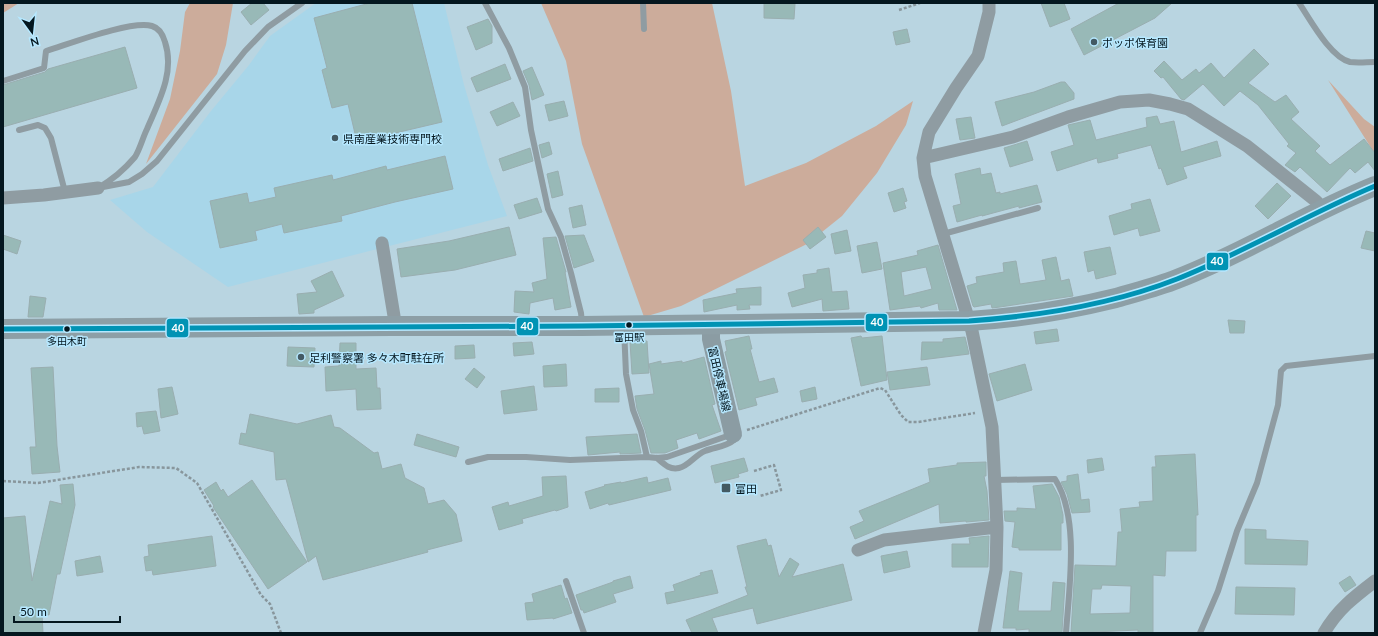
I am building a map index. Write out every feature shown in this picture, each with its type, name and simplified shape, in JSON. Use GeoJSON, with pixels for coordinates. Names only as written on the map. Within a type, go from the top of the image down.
{"type":"FeatureCollection","features":[{"type":"Feature","properties":{"kind":"main road"},"geometry":{"type":"LineString","coordinates":[[3,329],[582,326],[969,321],[1020,317],[1053,312],[1146,290],[1177,280],[1257,243],[1323,209],[1375,186]]}},
{"type":"Feature","properties":{"kind":"main road","name":"富田停車場線"},"geometry":{"type":"LineString","coordinates":[[711,324],[711,339],[733,434]]}},
{"type":"Feature","properties":{"kind":"street"},"geometry":{"type":"LineString","coordinates":[[984,633],[996,570],[997,527],[992,427],[969,321],[925,176],[923,158],[929,132],[978,56],[989,12],[989,3]]}},
{"type":"Feature","properties":{"kind":"street"},"geometry":{"type":"LineString","coordinates":[[923,158],[1013,136],[1068,117],[1120,102],[1149,100],[1188,109],[1247,146],[1316,201],[1323,209]]}},
{"type":"Feature","properties":{"kind":"street"},"geometry":{"type":"LineString","coordinates":[[3,198],[98,188]]}},
{"type":"Feature","properties":{"kind":"street"},"geometry":{"type":"LineString","coordinates":[[382,243],[394,316],[392,326]]}},
{"type":"Feature","properties":{"kind":"street"},"geometry":{"type":"LineString","coordinates":[[858,550],[884,540],[997,527]]}},
{"type":"Feature","properties":{"kind":"street"},"geometry":{"type":"LineString","coordinates":[[1324,633],[1338,612],[1349,600],[1375,581]]}},
{"type":"Feature","properties":{"kind":"lane"},"geometry":{"type":"LineString","coordinates":[[98,188],[129,182],[157,162],[245,52],[268,27],[302,3]]}},
{"type":"Feature","properties":{"kind":"lane"},"geometry":{"type":"LineString","coordinates":[[485,3],[509,48],[525,87],[531,130],[548,209],[561,237],[572,272],[581,313],[582,326]]}},
{"type":"Feature","properties":{"kind":"lane"},"geometry":{"type":"LineString","coordinates":[[643,3],[644,29]]}},
{"type":"Feature","properties":{"kind":"lane"},"geometry":{"type":"LineString","coordinates":[[1299,3],[1325,41],[1340,57],[1349,62],[1375,62]]}},
{"type":"Feature","properties":{"kind":"lane"},"geometry":{"type":"LineString","coordinates":[[3,81],[44,68],[46,51],[82,40],[130,26],[143,25],[154,26],[163,34],[168,51],[169,70],[164,89],[136,156],[112,180],[98,188]]}},
{"type":"Feature","properties":{"kind":"lane"},"geometry":{"type":"LineString","coordinates":[[20,130],[38,125],[45,128],[51,138],[65,192]]}},
{"type":"Feature","properties":{"kind":"lane"},"geometry":{"type":"LineString","coordinates":[[942,234],[1038,208]]}},
{"type":"Feature","properties":{"kind":"lane"},"geometry":{"type":"LineString","coordinates":[[624,325],[626,374],[633,410],[641,431],[647,457]]}},
{"type":"Feature","properties":{"kind":"lane"},"geometry":{"type":"LineString","coordinates":[[1200,633],[1218,591],[1236,530],[1257,484],[1278,405],[1281,370],[1286,366],[1375,356]]}},
{"type":"Feature","properties":{"kind":"lane"},"geometry":{"type":"LineString","coordinates":[[468,462],[488,457],[526,457],[570,460],[667,457],[733,434],[734,440],[730,444],[705,451],[686,466],[680,468],[667,467],[657,458]]}},
{"type":"Feature","properties":{"kind":"lane"},"geometry":{"type":"LineString","coordinates":[[995,480],[1055,479],[1060,486],[1070,518],[1071,554],[1066,633]]}},
{"type":"Feature","properties":{"kind":"lane"},"geometry":{"type":"LineString","coordinates":[[566,581],[584,633]]}},
{"type":"Feature","properties":{"kind":"path"},"geometry":{"type":"LineString","coordinates":[[899,10],[920,3]]}},
{"type":"Feature","properties":{"kind":"path"},"geometry":{"type":"LineString","coordinates":[[733,434],[880,388],[885,390],[901,415],[908,422],[918,422],[982,412]]}},
{"type":"Feature","properties":{"kind":"path"},"geometry":{"type":"LineString","coordinates":[[754,471],[774,465],[781,490],[760,496]]}},
{"type":"Feature","properties":{"kind":"path"},"geometry":{"type":"LineString","coordinates":[[3,481],[38,483],[139,467],[176,468],[197,482],[261,596],[270,604],[281,633]]}},
{"type":"Feature","properties":{"kind":"shaded area"},"geometry":{"type":"Polygon","coordinates":[[[3,3],[19,3],[3,13],[3,3]]]}},
{"type":"Feature","properties":{"kind":"shaded area"},"geometry":{"type":"Polygon","coordinates":[[[190,3],[233,3],[226,45],[217,74],[146,164],[170,99],[180,51],[185,12],[190,3]]]}},
{"type":"Feature","properties":{"kind":"shaded area","name":"県南産業技術専門校"},"geometry":{"type":"Polygon","coordinates":[[[316,3],[444,3],[464,85],[488,165],[507,216],[228,287],[147,232],[110,200],[153,187],[270,36],[316,3]]]}},
{"type":"Feature","properties":{"kind":"shaded area"},"geometry":{"type":"Polygon","coordinates":[[[541,3],[712,3],[731,91],[745,186],[806,163],[876,126],[913,101],[906,125],[877,173],[842,216],[807,244],[681,306],[644,317],[582,144],[566,61],[541,3]]]}},
{"type":"Feature","properties":{"kind":"shaded area"},"geometry":{"type":"Polygon","coordinates":[[[1328,80],[1364,119],[1375,127],[1375,154],[1328,80]]]}},
{"type":"Feature","properties":{"kind":"building"},"geometry":{"type":"Polygon","coordinates":[[[252,3],[263,3],[269,10],[251,25],[241,12],[252,3]]]}},
{"type":"Feature","properties":{"kind":"building"},"geometry":{"type":"Polygon","coordinates":[[[370,3],[412,3],[442,122],[357,142],[348,104],[332,108],[322,70],[327,68],[314,18],[370,3]]]}},
{"type":"Feature","properties":{"kind":"building"},"geometry":{"type":"Polygon","coordinates":[[[764,3],[795,4],[794,19],[764,18],[764,3]]]}},
{"type":"Feature","properties":{"kind":"building"},"geometry":{"type":"Polygon","coordinates":[[[1041,3],[1064,3],[1070,19],[1050,27],[1041,3]]]}},
{"type":"Feature","properties":{"kind":"building","name":"ポッポ保育園"},"geometry":{"type":"Polygon","coordinates":[[[1119,3],[1172,3],[1155,18],[1084,55],[1071,29],[1119,3]]]}},
{"type":"Feature","properties":{"kind":"building"},"geometry":{"type":"Polygon","coordinates":[[[488,19],[492,26],[492,43],[476,50],[467,27],[488,19]]]}},
{"type":"Feature","properties":{"kind":"building"},"geometry":{"type":"Polygon","coordinates":[[[907,29],[910,42],[896,45],[893,32],[907,29]]]}},
{"type":"Feature","properties":{"kind":"building"},"geometry":{"type":"Polygon","coordinates":[[[125,47],[137,88],[3,127],[3,85],[45,72],[48,69],[125,47]]]}},
{"type":"Feature","properties":{"kind":"building"},"geometry":{"type":"Polygon","coordinates":[[[1254,49],[1269,64],[1248,83],[1275,102],[1286,95],[1299,112],[1291,119],[1320,146],[1315,151],[1330,165],[1364,139],[1375,153],[1375,171],[1368,162],[1355,173],[1350,168],[1327,192],[1300,167],[1295,172],[1285,165],[1296,153],[1287,146],[1289,144],[1258,105],[1240,91],[1224,106],[1203,84],[1184,100],[1181,99],[1163,77],[1161,78],[1154,71],[1164,61],[1182,80],[1196,69],[1199,73],[1211,63],[1224,78],[1254,49]]]}},
{"type":"Feature","properties":{"kind":"building"},"geometry":{"type":"Polygon","coordinates":[[[505,64],[511,79],[477,92],[471,78],[505,64]]]}},
{"type":"Feature","properties":{"kind":"building"},"geometry":{"type":"Polygon","coordinates":[[[532,67],[544,95],[532,100],[529,85],[523,71],[532,67]]]}},
{"type":"Feature","properties":{"kind":"building"},"geometry":{"type":"Polygon","coordinates":[[[1061,82],[1065,82],[1074,93],[1074,99],[1002,126],[995,102],[1034,92],[1061,82]]]}},
{"type":"Feature","properties":{"kind":"building"},"geometry":{"type":"Polygon","coordinates":[[[564,101],[568,116],[549,121],[545,105],[564,101]]]}},
{"type":"Feature","properties":{"kind":"building"},"geometry":{"type":"Polygon","coordinates":[[[513,102],[520,116],[497,126],[490,112],[513,102]]]}},
{"type":"Feature","properties":{"kind":"building"},"geometry":{"type":"Polygon","coordinates":[[[1157,116],[1160,124],[1174,121],[1181,152],[1217,141],[1221,156],[1183,167],[1187,178],[1167,185],[1161,168],[1159,169],[1151,145],[1117,154],[1118,158],[1098,163],[1097,158],[1057,171],[1051,152],[1074,145],[1068,125],[1090,120],[1096,140],[1147,127],[1146,118],[1157,116]]]}},
{"type":"Feature","properties":{"kind":"building"},"geometry":{"type":"Polygon","coordinates":[[[971,117],[975,138],[960,140],[956,119],[971,117]]]}},
{"type":"Feature","properties":{"kind":"building"},"geometry":{"type":"Polygon","coordinates":[[[1027,141],[1033,160],[1010,167],[1004,148],[1027,141]]]}},
{"type":"Feature","properties":{"kind":"building"},"geometry":{"type":"Polygon","coordinates":[[[549,142],[552,154],[542,158],[539,145],[549,142]]]}},
{"type":"Feature","properties":{"kind":"building"},"geometry":{"type":"Polygon","coordinates":[[[530,148],[533,161],[503,171],[499,159],[530,148]]]}},
{"type":"Feature","properties":{"kind":"building"},"geometry":{"type":"Polygon","coordinates":[[[445,156],[453,189],[341,216],[342,221],[284,233],[282,224],[255,231],[257,240],[220,248],[210,201],[247,193],[249,203],[276,197],[274,188],[332,175],[333,180],[386,166],[387,170],[445,156]]]}},
{"type":"Feature","properties":{"kind":"building"},"geometry":{"type":"Polygon","coordinates":[[[980,168],[981,175],[991,173],[996,193],[1000,192],[1000,194],[1037,185],[1042,202],[1019,208],[1019,206],[957,222],[953,206],[961,204],[955,174],[980,168]]]}},
{"type":"Feature","properties":{"kind":"building"},"geometry":{"type":"Polygon","coordinates":[[[558,171],[563,195],[552,198],[547,174],[558,171]]]}},
{"type":"Feature","properties":{"kind":"building"},"geometry":{"type":"Polygon","coordinates":[[[1277,183],[1291,196],[1268,219],[1255,206],[1277,183]]]}},
{"type":"Feature","properties":{"kind":"building"},"geometry":{"type":"Polygon","coordinates":[[[903,188],[907,201],[904,202],[906,208],[894,212],[888,193],[903,188]]]}},
{"type":"Feature","properties":{"kind":"building"},"geometry":{"type":"Polygon","coordinates":[[[537,198],[542,212],[519,219],[514,205],[537,198]]]}},
{"type":"Feature","properties":{"kind":"building"},"geometry":{"type":"Polygon","coordinates":[[[1150,199],[1160,231],[1140,236],[1138,228],[1114,235],[1109,216],[1132,209],[1131,204],[1150,199]]]}},
{"type":"Feature","properties":{"kind":"building"},"geometry":{"type":"Polygon","coordinates":[[[582,205],[586,225],[573,228],[569,208],[582,205]]]}},
{"type":"Feature","properties":{"kind":"building"},"geometry":{"type":"Polygon","coordinates":[[[509,227],[516,255],[455,270],[401,277],[397,249],[449,241],[509,227]]]}},
{"type":"Feature","properties":{"kind":"building"},"geometry":{"type":"Polygon","coordinates":[[[818,227],[826,237],[810,249],[803,240],[818,227]]]}},
{"type":"Feature","properties":{"kind":"building"},"geometry":{"type":"Polygon","coordinates":[[[847,230],[851,251],[835,254],[831,234],[847,230]]]}},
{"type":"Feature","properties":{"kind":"building"},"geometry":{"type":"Polygon","coordinates":[[[1366,231],[1375,233],[1375,251],[1361,248],[1366,231]]]}},
{"type":"Feature","properties":{"kind":"building"},"geometry":{"type":"Polygon","coordinates":[[[3,235],[21,241],[17,254],[3,249],[3,235]]]}},
{"type":"Feature","properties":{"kind":"building"},"geometry":{"type":"Polygon","coordinates":[[[584,235],[594,261],[574,268],[565,236],[584,235]]]}},
{"type":"Feature","properties":{"kind":"building"},"geometry":{"type":"Polygon","coordinates":[[[556,237],[566,272],[571,307],[555,310],[553,298],[530,303],[529,314],[514,312],[515,291],[534,292],[532,283],[547,279],[543,238],[556,237]]]}},
{"type":"Feature","properties":{"kind":"building"},"geometry":{"type":"Polygon","coordinates":[[[877,242],[882,269],[862,273],[857,246],[877,242]]]}},
{"type":"Feature","properties":{"kind":"building"},"geometry":{"type":"Polygon","coordinates":[[[938,245],[957,310],[939,310],[938,303],[921,308],[920,306],[890,310],[883,263],[918,255],[917,251],[938,245]],[[926,267],[901,272],[904,296],[932,289],[926,267]]]}},
{"type":"Feature","properties":{"kind":"building"},"geometry":{"type":"Polygon","coordinates":[[[1110,247],[1116,274],[1096,279],[1094,270],[1088,272],[1084,252],[1110,247]]]}},
{"type":"Feature","properties":{"kind":"building"},"geometry":{"type":"Polygon","coordinates":[[[1056,257],[1061,281],[1069,279],[1073,296],[992,308],[991,304],[973,306],[967,286],[977,283],[976,277],[1004,272],[1003,263],[1016,261],[1020,284],[1046,280],[1042,260],[1056,257]]]}},
{"type":"Feature","properties":{"kind":"building"},"geometry":{"type":"Polygon","coordinates":[[[829,268],[832,292],[847,291],[849,309],[823,311],[822,299],[792,307],[788,293],[805,288],[803,275],[817,273],[817,270],[829,268]]]}},
{"type":"Feature","properties":{"kind":"building"},"geometry":{"type":"Polygon","coordinates":[[[332,271],[344,296],[314,310],[314,313],[299,314],[297,294],[317,292],[311,281],[332,271]]]}},
{"type":"Feature","properties":{"kind":"building"},"geometry":{"type":"Polygon","coordinates":[[[761,287],[761,305],[749,305],[750,309],[737,310],[737,305],[704,312],[703,300],[737,293],[736,289],[761,287]]]}},
{"type":"Feature","properties":{"kind":"building"},"geometry":{"type":"Polygon","coordinates":[[[30,296],[46,298],[43,317],[28,317],[30,296]]]}},
{"type":"Feature","properties":{"kind":"building"},"geometry":{"type":"Polygon","coordinates":[[[1228,320],[1245,321],[1244,333],[1230,333],[1228,320]]]}},
{"type":"Feature","properties":{"kind":"building"},"geometry":{"type":"Polygon","coordinates":[[[1057,329],[1059,341],[1036,344],[1034,332],[1057,329]]]}},
{"type":"Feature","properties":{"kind":"building"},"geometry":{"type":"Polygon","coordinates":[[[749,336],[752,349],[750,349],[759,382],[774,378],[778,392],[755,398],[757,405],[739,410],[725,352],[727,351],[725,341],[749,336]]]}},
{"type":"Feature","properties":{"kind":"building"},"geometry":{"type":"Polygon","coordinates":[[[861,336],[862,338],[882,336],[887,380],[861,386],[851,338],[861,336]]]}},
{"type":"Feature","properties":{"kind":"building"},"geometry":{"type":"Polygon","coordinates":[[[965,337],[969,354],[921,360],[922,342],[943,342],[943,339],[965,337]]]}},
{"type":"Feature","properties":{"kind":"building"},"geometry":{"type":"Polygon","coordinates":[[[647,341],[649,373],[632,374],[630,342],[647,341]]]}},
{"type":"Feature","properties":{"kind":"building"},"geometry":{"type":"Polygon","coordinates":[[[532,342],[534,354],[514,356],[513,343],[532,342]]]}},
{"type":"Feature","properties":{"kind":"building"},"geometry":{"type":"Polygon","coordinates":[[[340,343],[356,343],[356,369],[376,368],[377,388],[380,388],[381,409],[357,410],[356,389],[326,391],[325,367],[339,366],[340,343]]]}},
{"type":"Feature","properties":{"kind":"building"},"geometry":{"type":"Polygon","coordinates":[[[474,345],[475,358],[455,359],[455,346],[474,345]]]}},
{"type":"Feature","properties":{"kind":"building","name":"足利警察署 多々木町駐在所"},"geometry":{"type":"Polygon","coordinates":[[[288,347],[315,348],[314,367],[287,366],[288,347]]]}},
{"type":"Feature","properties":{"kind":"building"},"geometry":{"type":"Polygon","coordinates":[[[704,357],[715,404],[712,405],[721,431],[699,439],[697,433],[676,440],[678,448],[665,453],[651,453],[645,430],[637,409],[635,396],[654,394],[649,364],[661,361],[661,364],[682,361],[682,363],[704,357]]]}},
{"type":"Feature","properties":{"kind":"building"},"geometry":{"type":"Polygon","coordinates":[[[566,364],[567,386],[544,387],[543,366],[566,364]]]}},
{"type":"Feature","properties":{"kind":"building"},"geometry":{"type":"Polygon","coordinates":[[[1025,364],[1032,390],[997,401],[989,374],[1025,364]]]}},
{"type":"Feature","properties":{"kind":"building"},"geometry":{"type":"Polygon","coordinates":[[[53,367],[57,446],[60,472],[32,474],[30,447],[36,447],[31,368],[53,367]]]}},
{"type":"Feature","properties":{"kind":"building"},"geometry":{"type":"Polygon","coordinates":[[[927,367],[930,385],[890,390],[887,372],[927,367]]]}},
{"type":"Feature","properties":{"kind":"building"},"geometry":{"type":"Polygon","coordinates":[[[474,368],[485,377],[477,388],[465,379],[474,368]]]}},
{"type":"Feature","properties":{"kind":"building"},"geometry":{"type":"Polygon","coordinates":[[[534,386],[537,410],[504,414],[501,391],[534,386]]]}},
{"type":"Feature","properties":{"kind":"building"},"geometry":{"type":"Polygon","coordinates":[[[172,387],[178,414],[161,418],[158,389],[172,387]]]}},
{"type":"Feature","properties":{"kind":"building"},"geometry":{"type":"Polygon","coordinates":[[[815,387],[817,399],[802,402],[800,391],[815,387]]]}},
{"type":"Feature","properties":{"kind":"building"},"geometry":{"type":"Polygon","coordinates":[[[619,388],[619,402],[595,402],[595,389],[619,388]]]}},
{"type":"Feature","properties":{"kind":"building"},"geometry":{"type":"Polygon","coordinates":[[[156,411],[160,431],[144,434],[142,426],[137,427],[136,413],[156,411]]]}},
{"type":"Feature","properties":{"kind":"building"},"geometry":{"type":"Polygon","coordinates":[[[250,414],[297,424],[331,415],[334,427],[340,428],[374,453],[378,452],[382,469],[401,464],[405,478],[424,488],[428,504],[444,500],[456,514],[462,541],[427,550],[428,552],[323,580],[316,556],[308,562],[286,479],[276,480],[274,452],[239,444],[241,433],[246,434],[250,414]]]}},
{"type":"Feature","properties":{"kind":"building"},"geometry":{"type":"Polygon","coordinates":[[[417,434],[459,447],[456,457],[414,445],[417,434]]]}},
{"type":"Feature","properties":{"kind":"building"},"geometry":{"type":"Polygon","coordinates":[[[637,434],[641,453],[620,454],[620,452],[588,455],[586,437],[637,434]]]}},
{"type":"Feature","properties":{"kind":"building"},"geometry":{"type":"Polygon","coordinates":[[[1195,454],[1198,515],[1196,515],[1196,551],[1166,551],[1165,576],[1153,575],[1153,633],[1138,633],[1138,630],[1071,633],[1075,565],[1116,566],[1118,532],[1122,532],[1120,509],[1140,507],[1139,502],[1153,501],[1152,467],[1156,467],[1155,456],[1195,454]],[[1102,585],[1101,589],[1092,589],[1090,614],[1130,613],[1131,586],[1102,585]]]}},
{"type":"Feature","properties":{"kind":"building"},"geometry":{"type":"Polygon","coordinates":[[[744,458],[748,471],[738,474],[739,477],[715,483],[711,466],[744,458]]]}},
{"type":"Feature","properties":{"kind":"building"},"geometry":{"type":"Polygon","coordinates":[[[1102,458],[1104,470],[1088,473],[1087,460],[1102,458]]]}},
{"type":"Feature","properties":{"kind":"building"},"geometry":{"type":"Polygon","coordinates":[[[986,462],[986,476],[984,476],[987,491],[989,520],[940,523],[939,504],[855,539],[850,527],[864,521],[859,511],[930,482],[928,469],[957,465],[957,463],[986,462]]]}},
{"type":"Feature","properties":{"kind":"building"},"geometry":{"type":"Polygon","coordinates":[[[1078,474],[1081,500],[1089,499],[1090,512],[1072,513],[1067,494],[1061,482],[1067,481],[1067,476],[1078,474]]]}},
{"type":"Feature","properties":{"kind":"building"},"geometry":{"type":"Polygon","coordinates":[[[566,476],[568,507],[522,519],[523,523],[499,530],[492,507],[508,502],[509,506],[543,496],[542,477],[566,476]]]}},
{"type":"Feature","properties":{"kind":"building"},"geometry":{"type":"Polygon","coordinates":[[[647,477],[648,483],[668,478],[671,490],[609,505],[608,503],[590,509],[585,492],[605,486],[604,485],[647,477]]]}},
{"type":"Feature","properties":{"kind":"building"},"geometry":{"type":"Polygon","coordinates":[[[252,480],[307,562],[268,589],[213,507],[214,506],[204,490],[216,482],[221,491],[223,489],[228,497],[252,480]]]}},
{"type":"Feature","properties":{"kind":"building"},"geometry":{"type":"Polygon","coordinates":[[[73,484],[75,505],[60,574],[57,574],[49,615],[42,614],[43,633],[3,633],[3,518],[25,516],[32,581],[50,501],[62,504],[60,485],[73,484]]]}},
{"type":"Feature","properties":{"kind":"building"},"geometry":{"type":"Polygon","coordinates":[[[1052,484],[1059,497],[1063,515],[1063,523],[1061,523],[1061,550],[1019,550],[1019,548],[1012,547],[1015,522],[1005,521],[1004,511],[1017,511],[1017,508],[1036,509],[1033,486],[1052,484]]]}},
{"type":"Feature","properties":{"kind":"building"},"geometry":{"type":"Polygon","coordinates":[[[1245,529],[1266,530],[1266,539],[1308,541],[1307,565],[1245,564],[1245,529]]]}},
{"type":"Feature","properties":{"kind":"building"},"geometry":{"type":"Polygon","coordinates":[[[212,536],[216,566],[153,575],[152,570],[146,571],[144,557],[149,556],[148,545],[212,536]]]}},
{"type":"Feature","properties":{"kind":"building"},"geometry":{"type":"Polygon","coordinates":[[[989,536],[988,567],[952,567],[952,544],[970,544],[969,538],[989,536]]]}},
{"type":"Feature","properties":{"kind":"building"},"geometry":{"type":"Polygon","coordinates":[[[766,539],[768,546],[771,545],[779,577],[790,558],[799,564],[792,577],[843,564],[852,600],[757,624],[753,608],[712,618],[718,633],[692,633],[686,620],[748,595],[737,546],[766,539]]]}},
{"type":"Feature","properties":{"kind":"building"},"geometry":{"type":"Polygon","coordinates":[[[907,551],[910,567],[884,573],[881,556],[907,551]]]}},
{"type":"Feature","properties":{"kind":"building"},"geometry":{"type":"Polygon","coordinates":[[[100,556],[103,572],[77,576],[75,561],[100,556]]]}},
{"type":"Feature","properties":{"kind":"building"},"geometry":{"type":"Polygon","coordinates":[[[712,570],[718,593],[667,604],[665,593],[675,591],[673,585],[701,575],[700,573],[712,570]]]}},
{"type":"Feature","properties":{"kind":"building"},"geometry":{"type":"Polygon","coordinates":[[[1010,571],[1022,573],[1018,611],[1051,611],[1053,582],[1065,583],[1062,632],[1029,633],[1029,629],[1016,630],[1016,628],[1003,628],[1010,571]]]}},
{"type":"Feature","properties":{"kind":"building"},"geometry":{"type":"Polygon","coordinates":[[[630,576],[633,588],[613,594],[616,602],[584,613],[583,610],[581,610],[576,595],[630,576]]]}},
{"type":"Feature","properties":{"kind":"building"},"geometry":{"type":"Polygon","coordinates":[[[1350,576],[1356,585],[1345,592],[1339,583],[1350,576]]]}},
{"type":"Feature","properties":{"kind":"building"},"geometry":{"type":"Polygon","coordinates":[[[561,585],[565,599],[567,598],[572,613],[553,619],[527,620],[525,603],[534,602],[532,594],[561,585]]]}},
{"type":"Feature","properties":{"kind":"building"},"geometry":{"type":"Polygon","coordinates":[[[1236,587],[1295,588],[1294,615],[1235,614],[1236,587]]]}},
{"type":"Feature","properties":{"kind":"transit line","name":"40"},"geometry":{"type":"LineString","coordinates":[[3,329],[582,326],[969,321],[995,319],[1074,308],[1126,296],[1152,288],[1177,279],[1227,257],[1375,186]]}},
{"type":"Feature","properties":{"kind":"place","name":"ポッポ保育園"},"geometry":{"type":"Point","coordinates":[1094,42]}},
{"type":"Feature","properties":{"kind":"place","name":"県南産業技術専門校"},"geometry":{"type":"Point","coordinates":[335,138]}},
{"type":"Feature","properties":{"kind":"place","name":"富田駅"},"geometry":{"type":"Point","coordinates":[629,325]}},
{"type":"Feature","properties":{"kind":"place","name":"多田木町"},"geometry":{"type":"Point","coordinates":[67,329]}},
{"type":"Feature","properties":{"kind":"place","name":"足利警察署 多々木町駐在所"},"geometry":{"type":"Point","coordinates":[301,357]}},
{"type":"Feature","properties":{"kind":"place","name":"富田"},"geometry":{"type":"Point","coordinates":[726,488]}}]}
